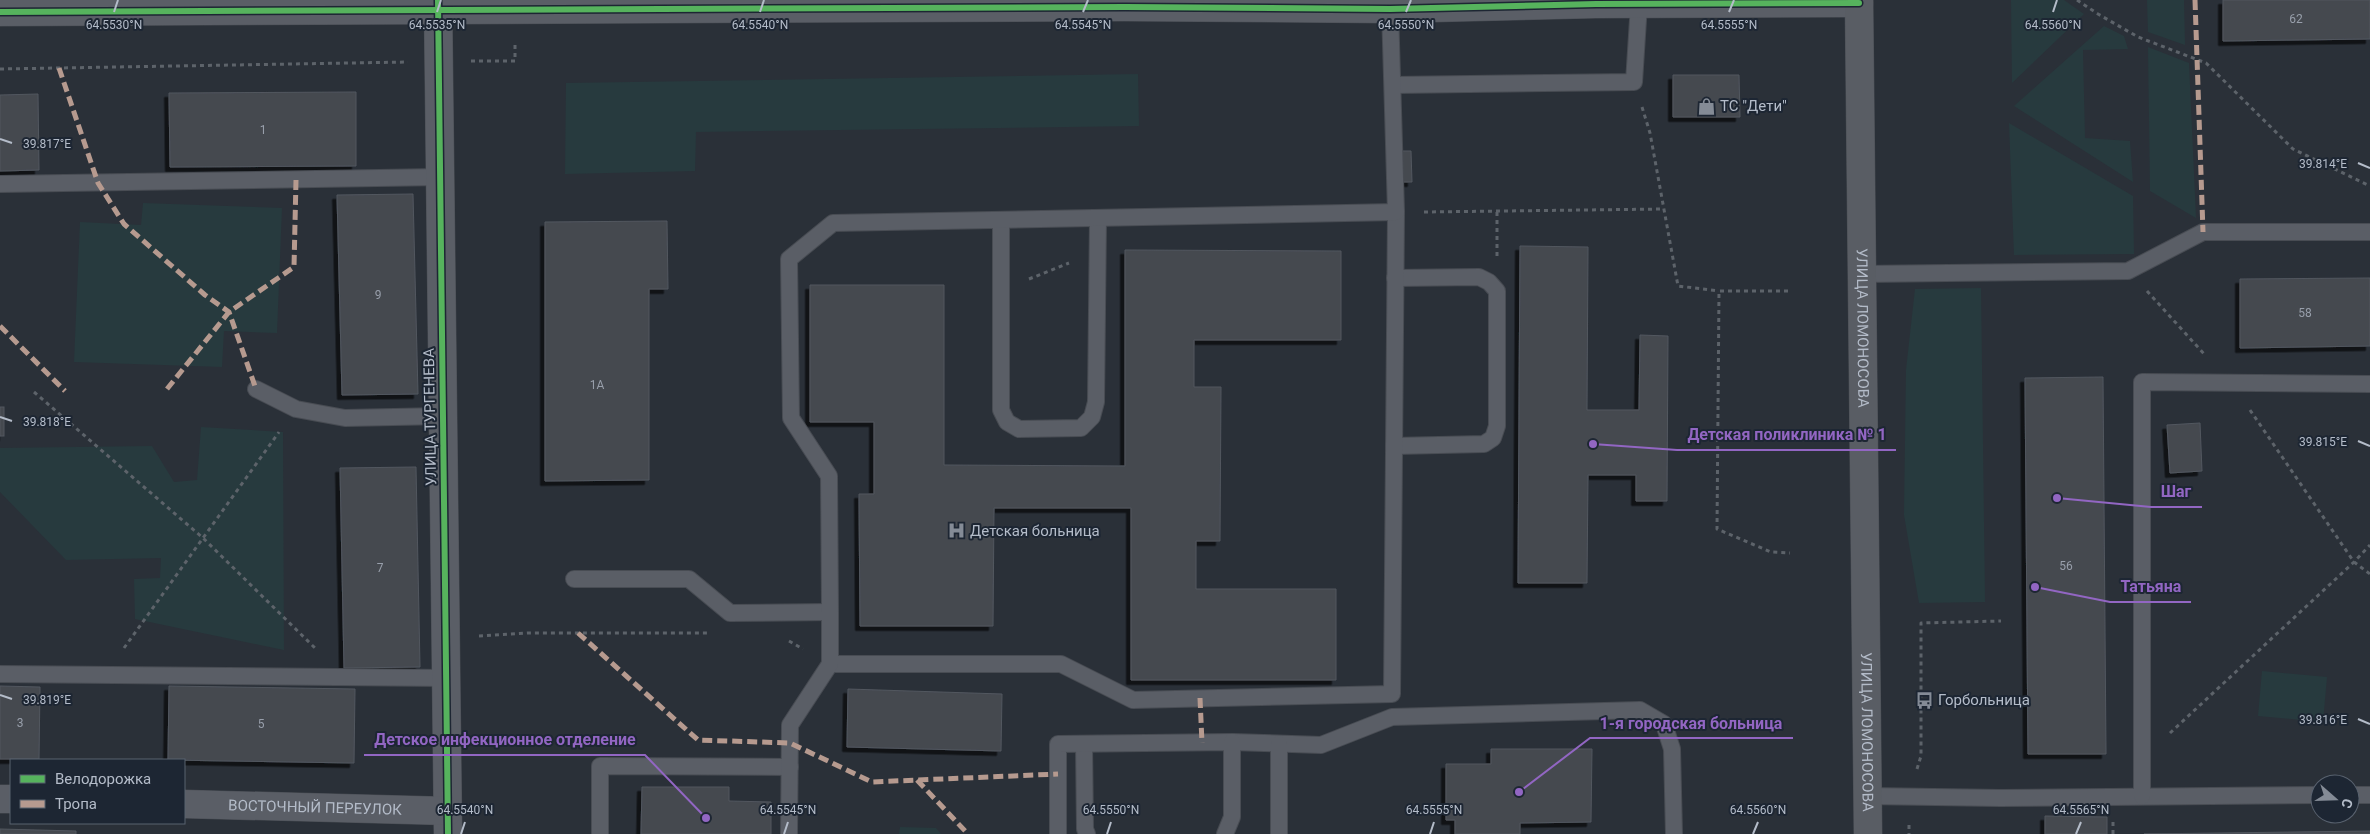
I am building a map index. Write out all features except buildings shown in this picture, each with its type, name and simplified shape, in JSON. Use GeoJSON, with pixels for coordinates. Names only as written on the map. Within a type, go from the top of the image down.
{"type":"FeatureCollection","features":[{"type":"Feature","properties":{"kind":"main road","name":"УЛИЦА ЛОМОНОСОВА"},"geometry":{"type":"LineString","coordinates":[[1858,2],[1868,834]]}},
{"type":"Feature","properties":{"kind":"street"},"geometry":{"type":"LineString","coordinates":[[0,12],[438,5],[1124,3],[1390,10],[1596,2],[1639,4],[1858,2]]}},
{"type":"Feature","properties":{"kind":"street","name":"УЛИЦА ТУРГЕНЕВА"},"geometry":{"type":"LineString","coordinates":[[438,5],[448,823]]}},
{"type":"Feature","properties":{"kind":"street","name":"ВОСТОЧНЫЙ ПЕРЕУЛОК"},"geometry":{"type":"LineString","coordinates":[[185,804],[448,823]]}},
{"type":"Feature","properties":{"kind":"lane"},"geometry":{"type":"LineString","coordinates":[[1393,85],[1634,82],[1639,4]]}},
{"type":"Feature","properties":{"kind":"lane"},"geometry":{"type":"LineString","coordinates":[[830,664],[1061,664],[1133,700],[1392,694],[1396,212],[1390,10]]}},
{"type":"Feature","properties":{"kind":"lane"},"geometry":{"type":"LineString","coordinates":[[0,184],[440,177]]}},
{"type":"Feature","properties":{"kind":"lane"},"geometry":{"type":"LineString","coordinates":[[789,834],[790,724],[830,664],[830,476],[791,418],[789,258],[833,223],[1396,212]]}},
{"type":"Feature","properties":{"kind":"lane"},"geometry":{"type":"LineString","coordinates":[[1001,220],[1001,410],[1007,422],[1019,430],[1081,428],[1092,417],[1096,402],[1098,218]]}},
{"type":"Feature","properties":{"kind":"lane"},"geometry":{"type":"LineString","coordinates":[[1862,274],[2128,271],[2203,232],[2370,232]]}},
{"type":"Feature","properties":{"kind":"lane"},"geometry":{"type":"LineString","coordinates":[[1394,446],[1484,444],[1493,438],[1497,426],[1496,291],[1489,282],[1479,277],[1395,278]]}},
{"type":"Feature","properties":{"kind":"lane"},"geometry":{"type":"LineString","coordinates":[[2142,796],[2142,382],[2370,384]]}},
{"type":"Feature","properties":{"kind":"lane"},"geometry":{"type":"LineString","coordinates":[[256,389],[296,409],[345,418],[443,416]]}},
{"type":"Feature","properties":{"kind":"lane"},"geometry":{"type":"LineString","coordinates":[[574,579],[689,579],[730,613],[830,612]]}},
{"type":"Feature","properties":{"kind":"lane"},"geometry":{"type":"LineString","coordinates":[[0,674],[446,678]]}},
{"type":"Feature","properties":{"kind":"lane"},"geometry":{"type":"LineString","coordinates":[[1058,834],[1058,744],[1232,742],[1321,745],[1392,717],[1640,710],[1664,724],[1672,749],[1674,834]]}},
{"type":"Feature","properties":{"kind":"lane"},"geometry":{"type":"LineString","coordinates":[[1225,834],[1232,816],[1232,742]]}},
{"type":"Feature","properties":{"kind":"lane"},"geometry":{"type":"LineString","coordinates":[[1084,744],[1085,828],[1087,834]]}},
{"type":"Feature","properties":{"kind":"lane"},"geometry":{"type":"LineString","coordinates":[[1279,744],[1279,834]]}},
{"type":"Feature","properties":{"kind":"lane"},"geometry":{"type":"LineString","coordinates":[[600,834],[600,766],[790,767]]}},
{"type":"Feature","properties":{"kind":"lane"},"geometry":{"type":"LineString","coordinates":[[1868,796],[2000,798],[2310,796]]}},
{"type":"Feature","properties":{"kind":"path"},"geometry":{"type":"LineString","coordinates":[[2077,0],[2138,37],[2206,63],[2293,149],[2370,186]]}},
{"type":"Feature","properties":{"kind":"path"},"geometry":{"type":"LineString","coordinates":[[468,61],[516,61],[515,36]]}},
{"type":"Feature","properties":{"kind":"path"},"geometry":{"type":"LineString","coordinates":[[0,69],[418,62]]}},
{"type":"Feature","properties":{"kind":"path"},"geometry":{"type":"LineString","coordinates":[[1634,82],[1650,133],[1678,286],[1719,291],[1788,292]]}},
{"type":"Feature","properties":{"kind":"path"},"geometry":{"type":"LineString","coordinates":[[1396,212],[1664,209]]}},
{"type":"Feature","properties":{"kind":"path"},"geometry":{"type":"LineString","coordinates":[[1496,291],[1497,211]]}},
{"type":"Feature","properties":{"kind":"path"},"geometry":{"type":"LineString","coordinates":[[1001,291],[1098,251]]}},
{"type":"Feature","properties":{"kind":"path"},"geometry":{"type":"LineString","coordinates":[[2128,271],[2231,383],[2354,562],[2370,574]]}},
{"type":"Feature","properties":{"kind":"path"},"geometry":{"type":"LineString","coordinates":[[1719,291],[1717,529],[1772,552],[1790,553]]}},
{"type":"Feature","properties":{"kind":"path"},"geometry":{"type":"LineString","coordinates":[[34,392],[203,538],[344,677]]}},
{"type":"Feature","properties":{"kind":"path"},"geometry":{"type":"LineString","coordinates":[[105,675],[296,409]]}},
{"type":"Feature","properties":{"kind":"path"},"geometry":{"type":"LineString","coordinates":[[2142,759],[2370,545]]}},
{"type":"Feature","properties":{"kind":"path"},"geometry":{"type":"LineString","coordinates":[[1909,834],[1909,797],[1921,756],[1921,622],[2001,621]]}},
{"type":"Feature","properties":{"kind":"path"},"geometry":{"type":"LineString","coordinates":[[446,637],[528,633],[716,633]]}},
{"type":"Feature","properties":{"kind":"path"},"geometry":{"type":"LineString","coordinates":[[783,638],[830,664]]}},
{"type":"Feature","properties":{"kind":"green space"},"geometry":{"type":"Polygon","coordinates":[[[2011,0],[2064,0],[2084,14],[2012,83],[2011,0]]]}},
{"type":"Feature","properties":{"kind":"green space"},"geometry":{"type":"Polygon","coordinates":[[[2147,0],[2184,0],[2185,45],[2148,32],[2147,0]]]}},
{"type":"Feature","properties":{"kind":"green space"},"geometry":{"type":"Polygon","coordinates":[[[2104,26],[2124,36],[2128,49],[2083,50],[2085,138],[2130,141],[2133,182],[2014,106],[2104,26]]]}},
{"type":"Feature","properties":{"kind":"green space"},"geometry":{"type":"Polygon","coordinates":[[[2148,47],[2189,63],[2196,218],[2150,191],[2148,47]]]}},
{"type":"Feature","properties":{"kind":"green space"},"geometry":{"type":"Polygon","coordinates":[[[1138,74],[1139,126],[696,132],[695,171],[565,174],[566,83],[1138,74]]]}},
{"type":"Feature","properties":{"kind":"green space"},"geometry":{"type":"Polygon","coordinates":[[[2009,123],[2133,196],[2134,254],[2014,255],[2009,123]]]}},
{"type":"Feature","properties":{"kind":"green space"},"geometry":{"type":"Polygon","coordinates":[[[143,203],[282,208],[277,333],[224,331],[222,367],[74,362],[80,222],[141,225],[143,203]]]}},
{"type":"Feature","properties":{"kind":"green space"},"geometry":{"type":"Polygon","coordinates":[[[1981,288],[1985,602],[1919,603],[1904,515],[1906,370],[1915,289],[1981,288]]]}},
{"type":"Feature","properties":{"kind":"green space"},"geometry":{"type":"Polygon","coordinates":[[[201,427],[283,432],[284,650],[135,619],[134,579],[160,578],[161,558],[66,560],[0,492],[0,448],[152,446],[174,482],[197,480],[201,427]]]}},
{"type":"Feature","properties":{"kind":"green space"},"geometry":{"type":"Polygon","coordinates":[[[2262,671],[2327,677],[2323,722],[2258,716],[2262,671]]]}},
{"type":"Feature","properties":{"kind":"green space"},"geometry":{"type":"Polygon","coordinates":[[[900,827],[936,828],[941,834],[899,834],[900,827]]]}},
{"type":"Feature","properties":{"kind":"marked path"},"geometry":{"type":"LineString","coordinates":[[2195,0],[2203,232]]}},
{"type":"Feature","properties":{"kind":"marked path"},"geometry":{"type":"LineString","coordinates":[[59,68],[98,183],[124,224],[205,295],[229,312],[256,389]]}},
{"type":"Feature","properties":{"kind":"marked path"},"geometry":{"type":"LineString","coordinates":[[167,389],[229,312],[294,267],[296,180]]}},
{"type":"Feature","properties":{"kind":"marked path"},"geometry":{"type":"LineString","coordinates":[[0,326],[65,391]]}},
{"type":"Feature","properties":{"kind":"marked path"},"geometry":{"type":"LineString","coordinates":[[578,633],[698,740],[790,743],[872,782],[1058,774]]}},
{"type":"Feature","properties":{"kind":"marked path"},"geometry":{"type":"LineString","coordinates":[[1200,698],[1202,743]]}},
{"type":"Feature","properties":{"kind":"marked path"},"geometry":{"type":"LineString","coordinates":[[917,780],[968,834]]}},
{"type":"Feature","properties":{"kind":"cycle path"},"geometry":{"type":"LineString","coordinates":[[438,0],[448,834]]}},
{"type":"Feature","properties":{"kind":"cycle path"},"geometry":{"type":"LineString","coordinates":[[0,12],[1125,7],[1390,9],[1596,4],[1859,3]]}},
{"type":"Feature","properties":{"kind":"place","name":"ТС \"Дети\""},"geometry":{"type":"Point","coordinates":[1706,106]}},
{"type":"Feature","properties":{"kind":"place","name":"Детская поликлиника № 1"},"geometry":{"type":"Point","coordinates":[1593,444]}},
{"type":"Feature","properties":{"kind":"place","name":"Шаг"},"geometry":{"type":"Point","coordinates":[2057,498]}},
{"type":"Feature","properties":{"kind":"place","name":"Детская больница"},"geometry":{"type":"Point","coordinates":[956,531]}},
{"type":"Feature","properties":{"kind":"place","name":"Татьяна"},"geometry":{"type":"Point","coordinates":[2035,587]}},
{"type":"Feature","properties":{"kind":"place","name":"Горбольница"},"geometry":{"type":"Point","coordinates":[1924,700]}},
{"type":"Feature","properties":{"kind":"place","name":"1-я городская больница"},"geometry":{"type":"Point","coordinates":[1519,792]}},
{"type":"Feature","properties":{"kind":"place","name":"Детское инфекционное отделение"},"geometry":{"type":"Point","coordinates":[706,818]}}]}
